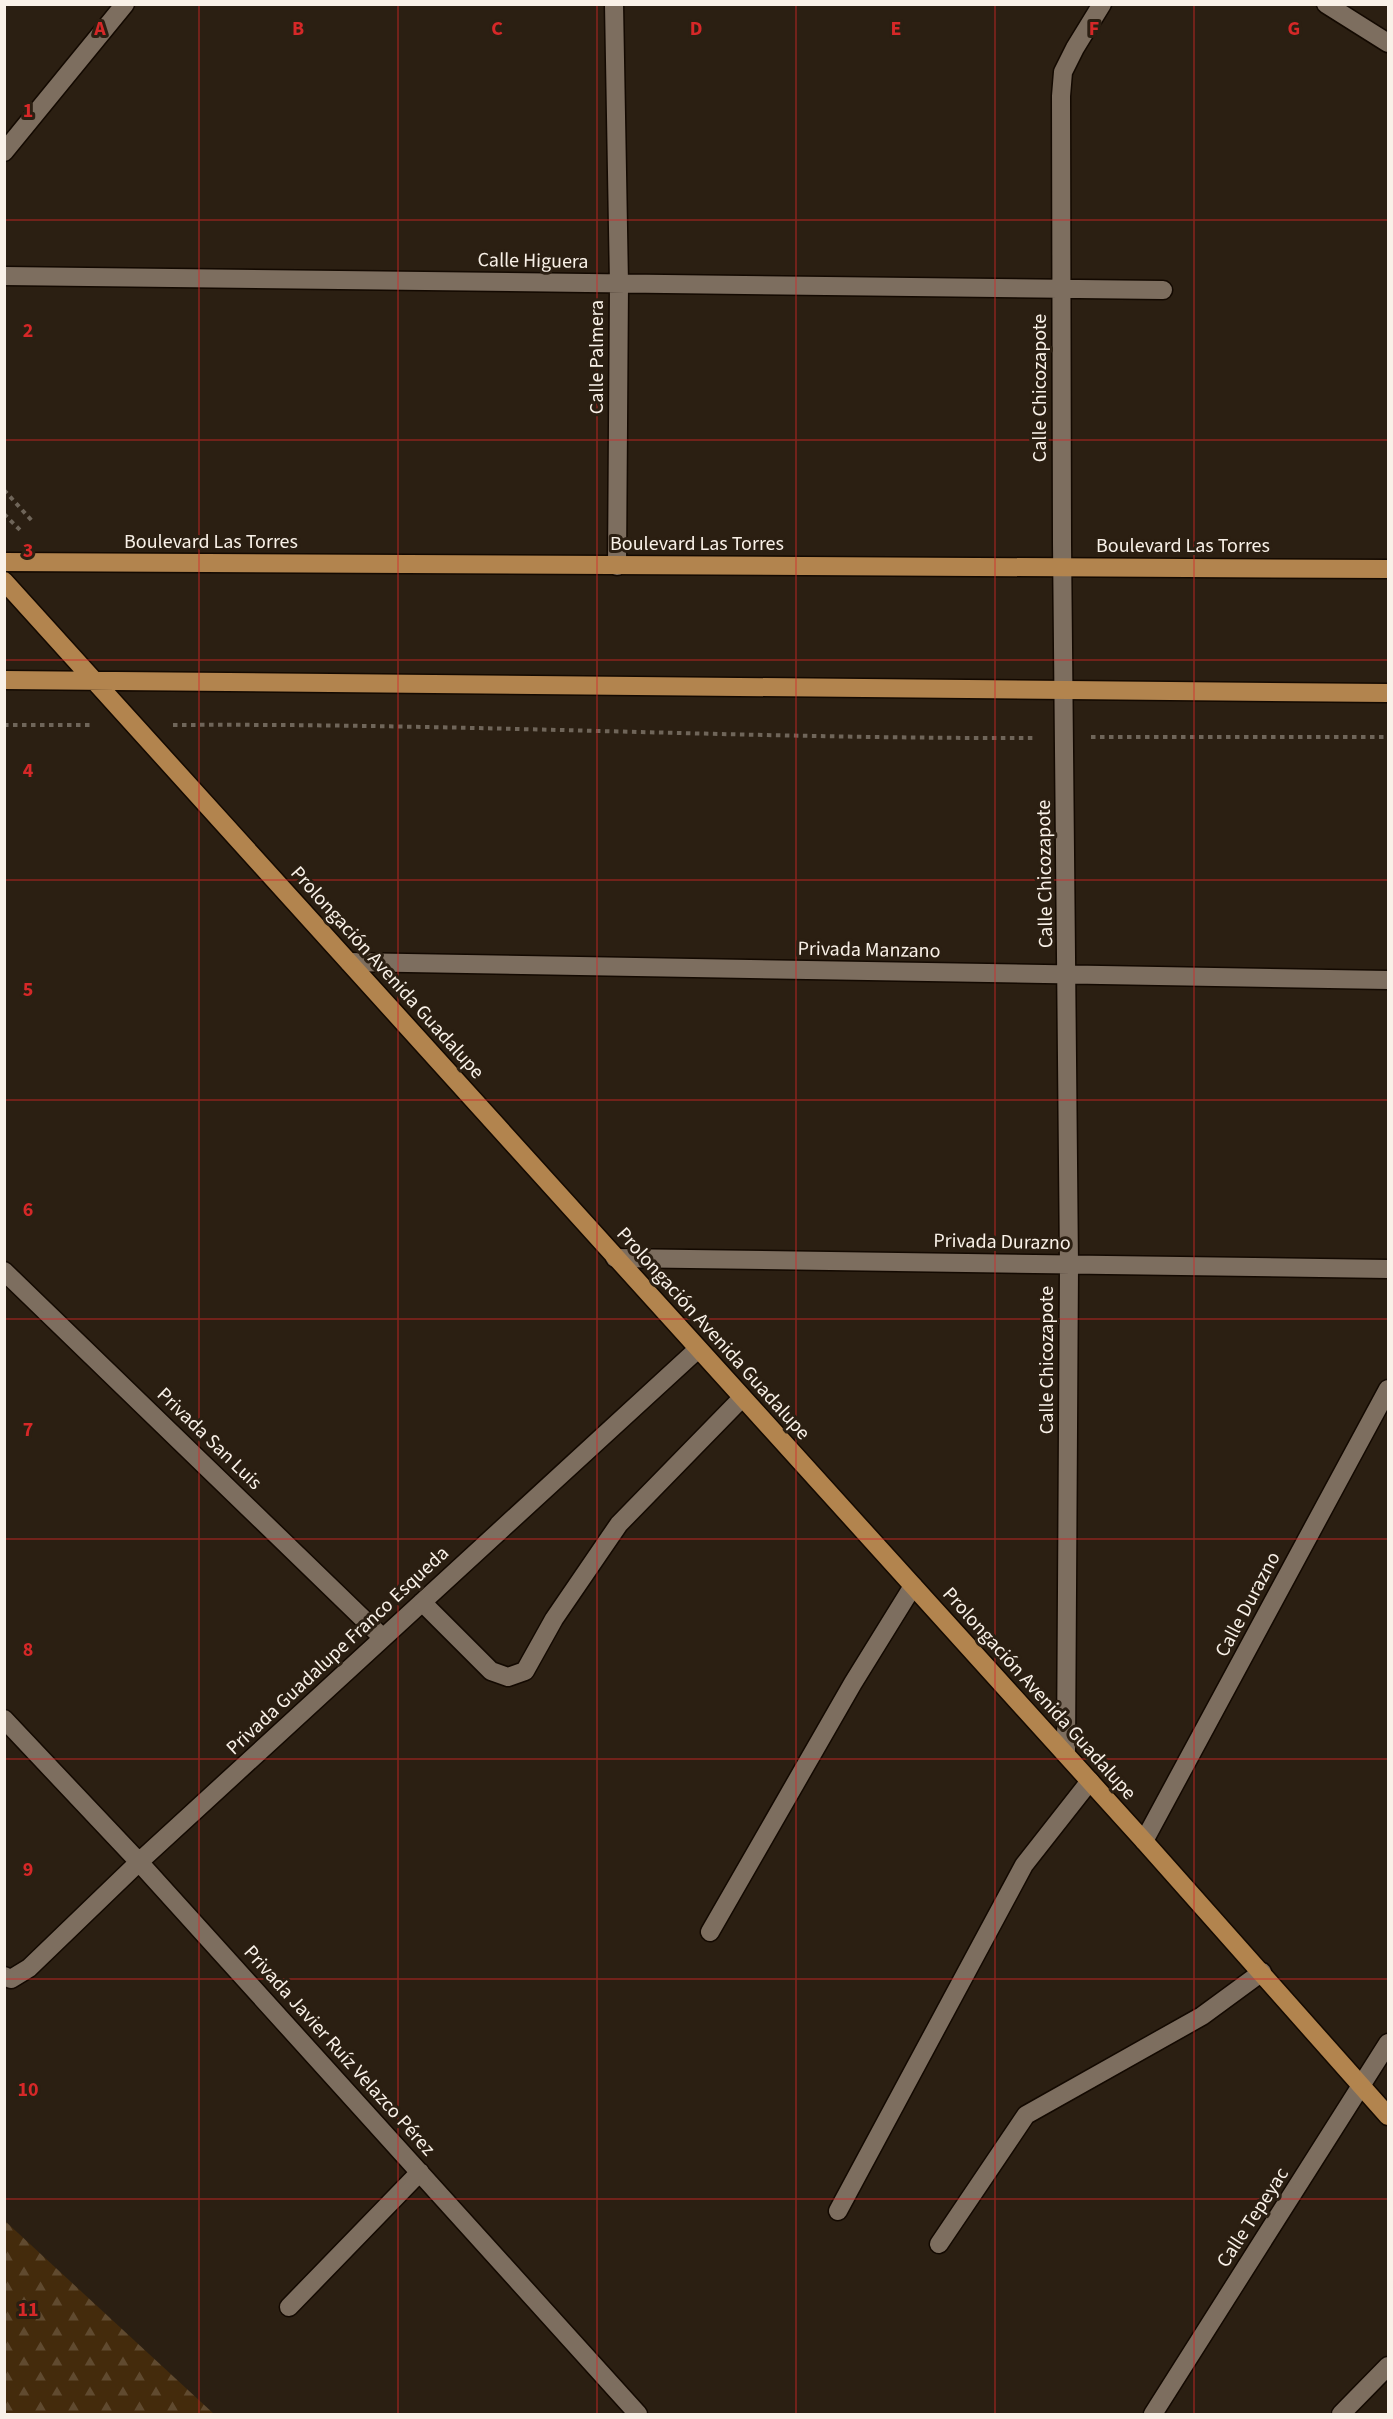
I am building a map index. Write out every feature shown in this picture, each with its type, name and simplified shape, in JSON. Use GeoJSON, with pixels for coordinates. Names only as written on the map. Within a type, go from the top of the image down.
{"type":"FeatureCollection","features":[{"type":"Feature","properties":{"kind":"main road","name":"Boulevard Las Torres"},"geometry":{"type":"LineString","coordinates":[[4,562],[1389,568]]}},
{"type":"Feature","properties":{"kind":"main road","name":"Prolongación Avenida Guadalupe"},"geometry":{"type":"LineString","coordinates":[[4,581],[1144,1840],[1389,2116]]}},
{"type":"Feature","properties":{"kind":"main road"},"geometry":{"type":"LineString","coordinates":[[4,680],[1389,693]]}},
{"type":"Feature","properties":{"kind":"street"},"geometry":{"type":"LineString","coordinates":[[6,146],[125,4]]}},
{"type":"Feature","properties":{"kind":"street","name":"Calle Palmera"},"geometry":{"type":"LineString","coordinates":[[614,4],[619,284],[617,566]]}},
{"type":"Feature","properties":{"kind":"street","name":"Calle Chicozapote"},"geometry":{"type":"LineString","coordinates":[[1066,1754],[1070,1264],[1062,567],[1061,96],[1063,72],[1102,4]]}},
{"type":"Feature","properties":{"kind":"street"},"geometry":{"type":"LineString","coordinates":[[1326,4],[1389,43]]}},
{"type":"Feature","properties":{"kind":"street","name":"Calle Higuera"},"geometry":{"type":"LineString","coordinates":[[4,276],[1163,290]]}},
{"type":"Feature","properties":{"kind":"street","name":"Privada Manzano"},"geometry":{"type":"LineString","coordinates":[[348,962],[1389,980]]}},
{"type":"Feature","properties":{"kind":"street","name":"Privada Durazno"},"geometry":{"type":"LineString","coordinates":[[615,1258],[1389,1269]]}},
{"type":"Feature","properties":{"kind":"street","name":"Privada San Luis"},"geometry":{"type":"LineString","coordinates":[[4,1271],[383,1638]]}},
{"type":"Feature","properties":{"kind":"street","name":"Privada Guadalupe Franco Esqueda"},"geometry":{"type":"LineString","coordinates":[[4,1976],[11,1979],[29,1968],[139,1862],[698,1349]]}},
{"type":"Feature","properties":{"kind":"street","name":"Calle Durazno"},"geometry":{"type":"LineString","coordinates":[[1144,1840],[1389,1389]]}},
{"type":"Feature","properties":{"kind":"street"},"geometry":{"type":"LineString","coordinates":[[422,1602],[491,1671],[507,1677],[525,1671],[554,1619],[619,1524],[742,1398]]}},
{"type":"Feature","properties":{"kind":"street"},"geometry":{"type":"LineString","coordinates":[[710,1932],[853,1683],[913,1586]]}},
{"type":"Feature","properties":{"kind":"street","name":"Privada Javier Ruíz Velazco Pérez"},"geometry":{"type":"LineString","coordinates":[[4,1719],[139,1862],[638,2415]]}},
{"type":"Feature","properties":{"kind":"street"},"geometry":{"type":"LineString","coordinates":[[838,2211],[1024,1865],[1090,1781]]}},
{"type":"Feature","properties":{"kind":"street"},"geometry":{"type":"LineString","coordinates":[[939,2244],[1026,2115],[1202,2016],[1262,1972]]}},
{"type":"Feature","properties":{"kind":"street","name":"Calle Tepeyac"},"geometry":{"type":"LineString","coordinates":[[1153,2415],[1389,2043]]}},
{"type":"Feature","properties":{"kind":"street"},"geometry":{"type":"LineString","coordinates":[[289,2307],[420,2172]]}},
{"type":"Feature","properties":{"kind":"street"},"geometry":{"type":"LineString","coordinates":[[1341,2415],[1389,2366]]}},
{"type":"Feature","properties":{"kind":"path"},"geometry":{"type":"LineString","coordinates":[[4,490],[33,522]]}},
{"type":"Feature","properties":{"kind":"path"},"geometry":{"type":"LineString","coordinates":[[4,513],[27,536]]}},
{"type":"Feature","properties":{"kind":"path"},"geometry":{"type":"LineString","coordinates":[[4,725],[344,724],[920,738],[1389,737]]}},
{"type":"Feature","properties":{"kind":"green space"},"geometry":{"type":"Polygon","coordinates":[[[5,2221],[214,2414],[5,2414],[5,2221]]]}}]}
